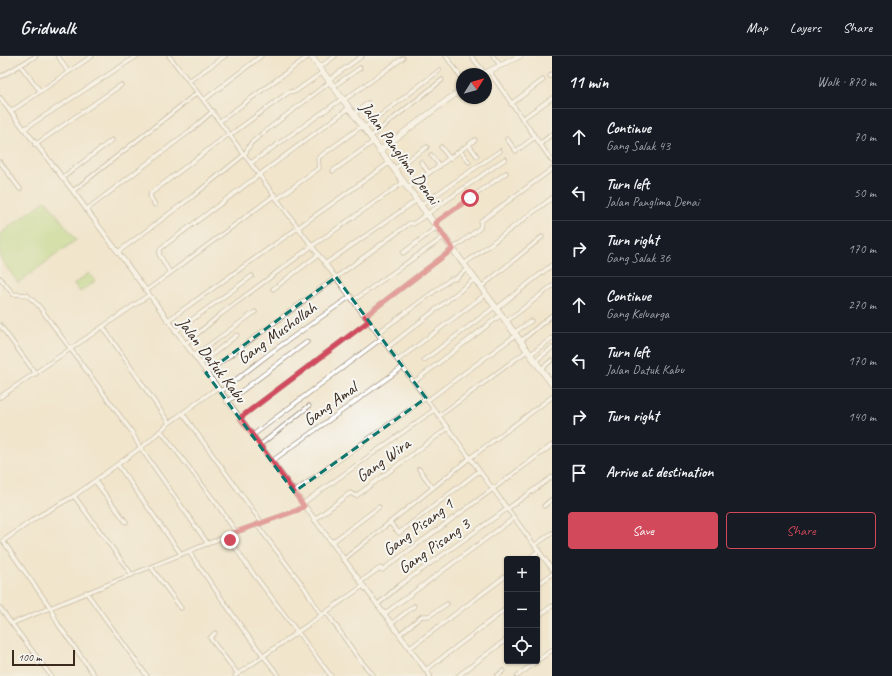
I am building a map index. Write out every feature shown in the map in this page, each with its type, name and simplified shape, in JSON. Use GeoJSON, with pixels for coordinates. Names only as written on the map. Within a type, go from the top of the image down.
{"type":"FeatureCollection","features":[{"type":"Feature","properties":{"kind":"main road","name":"Jalan Panglima Denai"},"geometry":{"type":"LineString","coordinates":[[310,56],[502,314],[552,384]]}},
{"type":"Feature","properties":{"kind":"main road"},"geometry":{"type":"LineString","coordinates":[[492,70],[520,56]]}},
{"type":"Feature","properties":{"kind":"main road"},"geometry":{"type":"LineString","coordinates":[[379,150],[456,93]]}},
{"type":"Feature","properties":{"kind":"street"},"geometry":{"type":"LineString","coordinates":[[0,77],[36,56]]}},
{"type":"Feature","properties":{"kind":"street"},"geometry":{"type":"LineString","coordinates":[[58,56],[68,72]]}},
{"type":"Feature","properties":{"kind":"street"},"geometry":{"type":"LineString","coordinates":[[10,112],[92,56]]}},
{"type":"Feature","properties":{"kind":"street"},"geometry":{"type":"LineString","coordinates":[[24,129],[138,56]]}},
{"type":"Feature","properties":{"kind":"street"},"geometry":{"type":"LineString","coordinates":[[169,56],[252,163],[318,255],[354,300],[492,489],[540,550],[551,567]]}},
{"type":"Feature","properties":{"kind":"street"},"geometry":{"type":"LineString","coordinates":[[189,81],[225,56]]}},
{"type":"Feature","properties":{"kind":"street"},"geometry":{"type":"LineString","coordinates":[[204,100],[261,56]]}},
{"type":"Feature","properties":{"kind":"street"},"geometry":{"type":"LineString","coordinates":[[220,121],[310,56]]}},
{"type":"Feature","properties":{"kind":"street"},"geometry":{"type":"LineString","coordinates":[[155,205],[150,196],[151,193],[229,134],[289,92],[296,91],[335,56]]}},
{"type":"Feature","properties":{"kind":"street"},"geometry":{"type":"LineString","coordinates":[[118,252],[193,196],[245,154],[251,143],[331,83],[362,56]]}},
{"type":"Feature","properties":{"kind":"street"},"geometry":{"type":"LineString","coordinates":[[446,56],[456,70]]}},
{"type":"Feature","properties":{"kind":"street"},"geometry":{"type":"LineString","coordinates":[[471,56],[482,68]]}},
{"type":"Feature","properties":{"kind":"street"},"geometry":{"type":"LineString","coordinates":[[493,56],[500,65]]}},
{"type":"Feature","properties":{"kind":"street"},"geometry":{"type":"LineString","coordinates":[[252,163],[403,58]]}},
{"type":"Feature","properties":{"kind":"street"},"geometry":{"type":"LineString","coordinates":[[20,65],[40,91]]}},
{"type":"Feature","properties":{"kind":"street"},"geometry":{"type":"LineString","coordinates":[[331,83],[360,68]]}},
{"type":"Feature","properties":{"kind":"street"},"geometry":{"type":"LineString","coordinates":[[146,291],[318,168],[318,159],[440,70]]}},
{"type":"Feature","properties":{"kind":"street"},"geometry":{"type":"LineString","coordinates":[[370,137],[442,80]]}},
{"type":"Feature","properties":{"kind":"street"},"geometry":{"type":"LineString","coordinates":[[492,80],[552,161]]}},
{"type":"Feature","properties":{"kind":"street"},"geometry":{"type":"LineString","coordinates":[[511,104],[543,80]]}},
{"type":"Feature","properties":{"kind":"street"},"geometry":{"type":"LineString","coordinates":[[35,145],[121,85]]}},
{"type":"Feature","properties":{"kind":"street"},"geometry":{"type":"LineString","coordinates":[[73,191],[197,93]]}},
{"type":"Feature","properties":{"kind":"street","name":"Jalan Datuk Kabu"},"geometry":{"type":"LineString","coordinates":[[0,98],[35,145],[73,191],[175,332],[200,364],[217,390],[253,435],[343,560],[430,676]]}},
{"type":"Feature","properties":{"kind":"street"},"geometry":{"type":"LineString","coordinates":[[522,119],[552,98]]}},
{"type":"Feature","properties":{"kind":"street"},"geometry":{"type":"LineString","coordinates":[[354,114],[368,103]]}},
{"type":"Feature","properties":{"kind":"street"},"geometry":{"type":"LineString","coordinates":[[170,273],[159,254],[161,248],[349,108]]}},
{"type":"Feature","properties":{"kind":"street"},"geometry":{"type":"LineString","coordinates":[[86,210],[190,131],[212,111]]}},
{"type":"Feature","properties":{"kind":"street"},"geometry":{"type":"LineString","coordinates":[[540,144],[552,134]]}},
{"type":"Feature","properties":{"kind":"street"},"geometry":{"type":"LineString","coordinates":[[506,139],[516,151],[535,137]]}},
{"type":"Feature","properties":{"kind":"street"},"geometry":{"type":"LineString","coordinates":[[62,178],[112,140]]}},
{"type":"Feature","properties":{"kind":"street"},"geometry":{"type":"LineString","coordinates":[[408,188],[430,174],[475,140]]}},
{"type":"Feature","properties":{"kind":"street"},"geometry":{"type":"LineString","coordinates":[[333,171],[373,142]]}},
{"type":"Feature","properties":{"kind":"street"},"geometry":{"type":"LineString","coordinates":[[469,145],[477,156]]}},
{"type":"Feature","properties":{"kind":"street"},"geometry":{"type":"LineString","coordinates":[[394,170],[427,147]]}},
{"type":"Feature","properties":{"kind":"street"},"geometry":{"type":"LineString","coordinates":[[441,147],[450,159]]}},
{"type":"Feature","properties":{"kind":"street"},"geometry":{"type":"LineString","coordinates":[[460,151],[469,162]]}},
{"type":"Feature","properties":{"kind":"street"},"geometry":{"type":"LineString","coordinates":[[325,264],[500,151]]}},
{"type":"Feature","properties":{"kind":"street"},"geometry":{"type":"LineString","coordinates":[[431,155],[440,166]]}},
{"type":"Feature","properties":{"kind":"street"},"geometry":{"type":"LineString","coordinates":[[206,373],[410,223],[413,224],[505,159]]}},
{"type":"Feature","properties":{"kind":"street"},"geometry":{"type":"LineString","coordinates":[[0,162],[20,190]]}},
{"type":"Feature","properties":{"kind":"street"},"geometry":{"type":"LineString","coordinates":[[421,162],[430,174]]}},
{"type":"Feature","properties":{"kind":"street"},"geometry":{"type":"LineString","coordinates":[[167,321],[263,251],[299,228],[389,163]]}},
{"type":"Feature","properties":{"kind":"street"},"geometry":{"type":"LineString","coordinates":[[365,316],[480,228],[481,221],[552,169]]}},
{"type":"Feature","properties":{"kind":"street"},"geometry":{"type":"LineString","coordinates":[[403,253],[436,225],[506,173]]}},
{"type":"Feature","properties":{"kind":"street"},"geometry":{"type":"LineString","coordinates":[[185,344],[221,314],[312,246],[404,182]]}},
{"type":"Feature","properties":{"kind":"street"},"geometry":{"type":"LineString","coordinates":[[378,333],[430,293],[451,279],[454,279],[466,266],[552,198]]}},
{"type":"Feature","properties":{"kind":"street"},"geometry":{"type":"LineString","coordinates":[[354,300],[444,237]]}},
{"type":"Feature","properties":{"kind":"street"},"geometry":{"type":"LineString","coordinates":[[481,287],[542,237]]}},
{"type":"Feature","properties":{"kind":"street"},"geometry":{"type":"LineString","coordinates":[[272,289],[318,255]]}},
{"type":"Feature","properties":{"kind":"street"},"geometry":{"type":"LineString","coordinates":[[424,360],[552,265]]}},
{"type":"Feature","properties":{"kind":"street"},"geometry":{"type":"LineString","coordinates":[[175,332],[252,276]]}},
{"type":"Feature","properties":{"kind":"street"},"geometry":{"type":"LineString","coordinates":[[0,278],[13,294],[26,295],[34,300],[70,351],[132,432],[136,442],[208,544]]}},
{"type":"Feature","properties":{"kind":"street"},"geometry":{"type":"LineString","coordinates":[[388,347],[475,279]]}},
{"type":"Feature","properties":{"kind":"street"},"geometry":{"type":"LineString","coordinates":[[507,321],[552,286]]}},
{"type":"Feature","properties":{"kind":"street"},"geometry":{"type":"LineString","coordinates":[[398,360],[486,294]]}},
{"type":"Feature","properties":{"kind":"street"},"geometry":{"type":"LineString","coordinates":[[0,397],[70,351],[149,295]]}},
{"type":"Feature","properties":{"kind":"street","name":"Gang Mushollah"},"geometry":{"type":"LineString","coordinates":[[50,607],[3,541],[38,517],[74,496],[141,448],[170,423],[211,392],[217,390],[351,296]]}},
{"type":"Feature","properties":{"kind":"street"},"geometry":{"type":"LineString","coordinates":[[194,356],[255,312]]}},
{"type":"Feature","properties":{"kind":"street"},"geometry":{"type":"LineString","coordinates":[[414,382],[502,314]]}},
{"type":"Feature","properties":{"kind":"street"},"geometry":{"type":"LineString","coordinates":[[521,340],[552,315]]}},
{"type":"Feature","properties":{"kind":"street"},"geometry":{"type":"LineString","coordinates":[[240,418],[369,321]]}},
{"type":"Feature","properties":{"kind":"street"},"geometry":{"type":"LineString","coordinates":[[294,492],[427,399],[531,321]]}},
{"type":"Feature","properties":{"kind":"street"},"geometry":{"type":"LineString","coordinates":[[0,325],[36,374]]}},
{"type":"Feature","properties":{"kind":"street"},"geometry":{"type":"LineString","coordinates":[[103,327],[170,423]]}},
{"type":"Feature","properties":{"kind":"street"},"geometry":{"type":"LineString","coordinates":[[200,364],[237,335]]}},
{"type":"Feature","properties":{"kind":"street"},"geometry":{"type":"LineString","coordinates":[[253,435],[382,338]]}},
{"type":"Feature","properties":{"kind":"street"},"geometry":{"type":"LineString","coordinates":[[439,416],[529,352],[552,338]]}},
{"type":"Feature","properties":{"kind":"street"},"geometry":{"type":"LineString","coordinates":[[227,402],[307,342]]}},
{"type":"Feature","properties":{"kind":"street"},"geometry":{"type":"LineString","coordinates":[[535,361],[552,348]]}},
{"type":"Feature","properties":{"kind":"street"},"geometry":{"type":"LineString","coordinates":[[541,369],[552,360]]}},
{"type":"Feature","properties":{"kind":"street","name":"Gang Amal"},"geometry":{"type":"LineString","coordinates":[[272,461],[403,367]]}},
{"type":"Feature","properties":{"kind":"street"},"geometry":{"type":"LineString","coordinates":[[343,560],[470,458],[552,397]]}},
{"type":"Feature","properties":{"kind":"street"},"geometry":{"type":"LineString","coordinates":[[260,445],[309,406]]}},
{"type":"Feature","properties":{"kind":"street"},"geometry":{"type":"LineString","coordinates":[[12,623],[236,532],[299,510],[303,505],[434,410]]}},
{"type":"Feature","properties":{"kind":"street"},"geometry":{"type":"LineString","coordinates":[[183,414],[262,523]]}},
{"type":"Feature","properties":{"kind":"street","name":"Gang Wira"},"geometry":{"type":"LineString","coordinates":[[314,520],[350,493],[356,496],[448,428]]}},
{"type":"Feature","properties":{"kind":"street"},"geometry":{"type":"LineString","coordinates":[[162,431],[217,504],[236,532]]}},
{"type":"Feature","properties":{"kind":"street","name":"Gang Pisang 1"},"geometry":{"type":"LineString","coordinates":[[360,582],[380,568],[382,570],[423,541],[464,508],[552,445]]}},
{"type":"Feature","properties":{"kind":"street"},"geometry":{"type":"LineString","coordinates":[[118,465],[182,554]]}},
{"type":"Feature","properties":{"kind":"street"},"geometry":{"type":"LineString","coordinates":[[419,469],[433,488]]}},
{"type":"Feature","properties":{"kind":"street"},"geometry":{"type":"LineString","coordinates":[[390,523],[399,533],[480,471]]}},
{"type":"Feature","properties":{"kind":"street","name":"Gang Pisang 3"},"geometry":{"type":"LineString","coordinates":[[376,604],[400,585],[552,477]]}},
{"type":"Feature","properties":{"kind":"street"},"geometry":{"type":"LineString","coordinates":[[95,480],[126,522]]}},
{"type":"Feature","properties":{"kind":"street"},"geometry":{"type":"LineString","coordinates":[[74,496],[132,575]]}},
{"type":"Feature","properties":{"kind":"street"},"geometry":{"type":"LineString","coordinates":[[544,506],[552,499]]}},
{"type":"Feature","properties":{"kind":"street"},"geometry":{"type":"LineString","coordinates":[[331,543],[379,507]]}},
{"type":"Feature","properties":{"kind":"street"},"geometry":{"type":"LineString","coordinates":[[384,614],[514,518]]}},
{"type":"Feature","properties":{"kind":"street"},"geometry":{"type":"LineString","coordinates":[[257,525],[304,587],[322,616]]}},
{"type":"Feature","properties":{"kind":"street"},"geometry":{"type":"LineString","coordinates":[[536,545],[552,533]]}},
{"type":"Feature","properties":{"kind":"street"},"geometry":{"type":"LineString","coordinates":[[228,536],[246,564],[331,676]]}},
{"type":"Feature","properties":{"kind":"street"},"geometry":{"type":"LineString","coordinates":[[532,556],[540,550]]}},
{"type":"Feature","properties":{"kind":"street"},"geometry":{"type":"LineString","coordinates":[[189,552],[245,632],[279,676]]}},
{"type":"Feature","properties":{"kind":"street"},"geometry":{"type":"LineString","coordinates":[[151,567],[181,608]]}},
{"type":"Feature","properties":{"kind":"street"},"geometry":{"type":"LineString","coordinates":[[540,583],[552,574]]}},
{"type":"Feature","properties":{"kind":"street"},"geometry":{"type":"LineString","coordinates":[[410,648],[504,577]]}},
{"type":"Feature","properties":{"kind":"street"},"geometry":{"type":"LineString","coordinates":[[215,633],[210,638],[236,675],[298,634],[363,586]]}},
{"type":"Feature","properties":{"kind":"street"},"geometry":{"type":"LineString","coordinates":[[86,592],[147,676]]}},
{"type":"Feature","properties":{"kind":"street"},"geometry":{"type":"LineString","coordinates":[[400,634],[422,616],[429,616],[447,604]]}},
{"type":"Feature","properties":{"kind":"street"},"geometry":{"type":"LineString","coordinates":[[391,624],[414,606]]}},
{"type":"Feature","properties":{"kind":"street"},"geometry":{"type":"LineString","coordinates":[[540,615],[552,606]]}},
{"type":"Feature","properties":{"kind":"street"},"geometry":{"type":"LineString","coordinates":[[50,607],[58,624],[95,676]]}},
{"type":"Feature","properties":{"kind":"street"},"geometry":{"type":"LineString","coordinates":[[0,608],[51,676]]}},
{"type":"Feature","properties":{"kind":"street"},"geometry":{"type":"LineString","coordinates":[[426,670],[504,610]]}},
{"type":"Feature","properties":{"kind":"street"},"geometry":{"type":"LineString","coordinates":[[327,613],[346,637],[359,659],[374,676]]}},
{"type":"Feature","properties":{"kind":"street"},"geometry":{"type":"LineString","coordinates":[[458,676],[504,641]]}},
{"type":"Feature","properties":{"kind":"street"},"geometry":{"type":"LineString","coordinates":[[517,676],[552,650]]}},
{"type":"Feature","properties":{"kind":"street"},"geometry":{"type":"LineString","coordinates":[[497,676],[503,671]]}},
{"type":"Feature","properties":{"kind":"highlighted area"},"geometry":{"type":"Polygon","coordinates":[[[336,277],[426,398],[294,492],[206,373],[336,277]]]}},
{"type":"Feature","properties":{"kind":"green space"},"geometry":{"type":"Polygon","coordinates":[[[46,200],[76,240],[18,283],[0,258],[0,234],[46,200]]]}},
{"type":"Feature","properties":{"kind":"green space"},"geometry":{"type":"Polygon","coordinates":[[[89,273],[95,281],[80,292],[74,284],[89,273]]]}},
{"type":"Feature","properties":{"kind":"route"},"geometry":{"type":"LineString","coordinates":[[230,540],[228,536],[236,532],[298,510],[304,506],[240,418],[369,321],[365,316],[453,249],[435,223],[470,198]]}}]}
